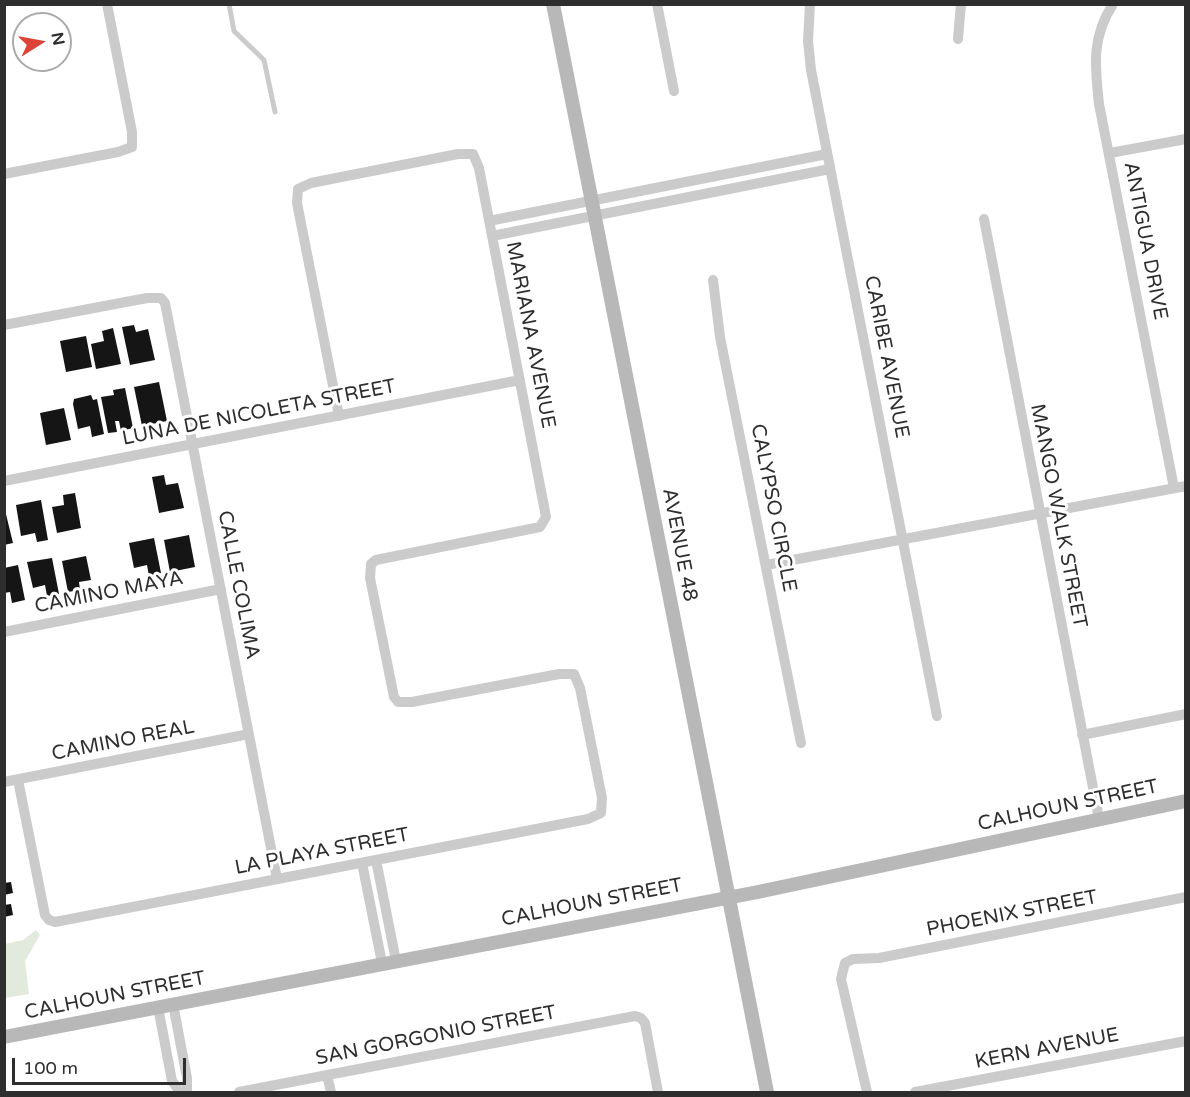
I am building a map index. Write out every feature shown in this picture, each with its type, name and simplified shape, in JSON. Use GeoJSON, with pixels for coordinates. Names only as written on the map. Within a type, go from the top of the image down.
{"type":"FeatureCollection","features":[{"type":"Feature","properties":{"kind":"street"},"geometry":{"type":"LineString","coordinates":[[4,174],[118,152],[132,147],[132,132],[107,4]]}},
{"type":"Feature","properties":{"kind":"street","name":"AVENUE 48"},"geometry":{"type":"LineString","coordinates":[[553,4],[767,1092]]}},
{"type":"Feature","properties":{"kind":"street"},"geometry":{"type":"LineString","coordinates":[[657,4],[674,91]]}},
{"type":"Feature","properties":{"kind":"street","name":"CARIBE AVENUE"},"geometry":{"type":"LineString","coordinates":[[810,4],[808,41],[811,70],[937,716]]}},
{"type":"Feature","properties":{"kind":"street"},"geometry":{"type":"LineString","coordinates":[[958,39],[961,4]]}},
{"type":"Feature","properties":{"kind":"street","name":"ANTIGUA DRIVE"},"geometry":{"type":"LineString","coordinates":[[1113,4],[1104,18],[1094,55],[1099,104],[1174,488]]}},
{"type":"Feature","properties":{"kind":"street"},"geometry":{"type":"LineString","coordinates":[[1110,153],[1185,139]]}},
{"type":"Feature","properties":{"kind":"street","name":"MARIANA AVENUE"},"geometry":{"type":"LineString","coordinates":[[339,416],[297,203],[298,189],[311,183],[379,169],[458,154],[473,154],[477,160],[492,236],[545,508],[545,523],[531,529],[384,558],[371,564],[369,570],[372,589],[394,697],[398,702],[412,702],[560,674],[574,674],[580,688],[600,787],[601,813]]}},
{"type":"Feature","properties":{"kind":"street"},"geometry":{"type":"LineString","coordinates":[[489,221],[827,154]]}},
{"type":"Feature","properties":{"kind":"street"},"geometry":{"type":"LineString","coordinates":[[492,236],[830,170]]}},
{"type":"Feature","properties":{"kind":"street","name":"MANGO WALK STREET"},"geometry":{"type":"LineString","coordinates":[[984,219],[1099,819]]}},
{"type":"Feature","properties":{"kind":"street","name":"CALYPSO CIRCLE"},"geometry":{"type":"LineString","coordinates":[[713,280],[720,337],[801,743]]}},
{"type":"Feature","properties":{"kind":"street","name":"CALLE COLIMA"},"geometry":{"type":"LineString","coordinates":[[4,325],[147,298],[161,298],[167,312],[277,879]]}},
{"type":"Feature","properties":{"kind":"street","name":"LUNA DE NICOLETA STREET"},"geometry":{"type":"LineString","coordinates":[[4,481],[520,380]]}},
{"type":"Feature","properties":{"kind":"street"},"geometry":{"type":"LineString","coordinates":[[766,565],[1185,486]]}},
{"type":"Feature","properties":{"kind":"street","name":"CAMINO MAYA"},"geometry":{"type":"LineString","coordinates":[[4,632],[221,589]]}},
{"type":"Feature","properties":{"kind":"street"},"geometry":{"type":"LineString","coordinates":[[1082,735],[1185,714]]}},
{"type":"Feature","properties":{"kind":"street","name":"CAMINO REAL"},"geometry":{"type":"LineString","coordinates":[[4,782],[249,734]]}},
{"type":"Feature","properties":{"kind":"street","name":"LA PLAYA STREET"},"geometry":{"type":"LineString","coordinates":[[18,780],[43,907],[49,920],[64,921],[588,819],[601,813]]}},
{"type":"Feature","properties":{"kind":"street","name":"CALHOUN STREET"},"geometry":{"type":"LineString","coordinates":[[4,1037],[728,897],[1185,801]]}},
{"type":"Feature","properties":{"kind":"street"},"geometry":{"type":"LineString","coordinates":[[376,860],[389,962]]}},
{"type":"Feature","properties":{"kind":"street"},"geometry":{"type":"LineString","coordinates":[[362,863],[389,962]]}},
{"type":"Feature","properties":{"kind":"street","name":"PHOENIX STREET"},"geometry":{"type":"LineString","coordinates":[[867,1092],[841,979],[845,963],[852,959],[879,958],[1185,897]]}},
{"type":"Feature","properties":{"kind":"street"},"geometry":{"type":"LineString","coordinates":[[173,1004],[187,1078],[187,1092]]}},
{"type":"Feature","properties":{"kind":"street"},"geometry":{"type":"LineString","coordinates":[[158,1007],[172,1081],[180,1092]]}},
{"type":"Feature","properties":{"kind":"street","name":"SAN GORGONIO STREET"},"geometry":{"type":"LineString","coordinates":[[239,1092],[626,1017],[641,1018],[645,1023],[658,1092]]}},
{"type":"Feature","properties":{"kind":"street","name":"KERN AVENUE"},"geometry":{"type":"LineString","coordinates":[[915,1092],[1185,1041]]}},
{"type":"Feature","properties":{"kind":"street"},"geometry":{"type":"LineString","coordinates":[[327,1075],[331,1092]]}},
{"type":"Feature","properties":{"kind":"lane"},"geometry":{"type":"LineString","coordinates":[[229,4],[234,30],[264,60],[275,112]]}},
{"type":"Feature","properties":{"kind":"shaded area"},"geometry":{"type":"Polygon","coordinates":[[[36,930],[40,935],[25,961],[29,994],[5,998],[5,944],[23,940],[36,930]]]}},
{"type":"Feature","properties":{"kind":"building"},"geometry":{"type":"Polygon","coordinates":[[[134,325],[136,332],[148,329],[155,360],[130,365],[122,327],[134,325]]]}},
{"type":"Feature","properties":{"kind":"building"},"geometry":{"type":"Polygon","coordinates":[[[113,328],[121,364],[96,369],[91,344],[104,341],[102,331],[113,328]]]}},
{"type":"Feature","properties":{"kind":"building"},"geometry":{"type":"Polygon","coordinates":[[[86,336],[92,367],[66,372],[60,341],[86,336]]]}},
{"type":"Feature","properties":{"kind":"building"},"geometry":{"type":"Polygon","coordinates":[[[159,382],[167,421],[142,426],[134,387],[159,382]]]}},
{"type":"Feature","properties":{"kind":"building"},"geometry":{"type":"Polygon","coordinates":[[[125,388],[133,428],[121,431],[119,421],[115,421],[117,432],[108,433],[101,397],[114,395],[113,390],[125,388]]]}},
{"type":"Feature","properties":{"kind":"building"},"geometry":{"type":"Polygon","coordinates":[[[91,395],[93,400],[97,399],[104,434],[92,437],[90,426],[78,429],[73,404],[74,399],[91,395]]]}},
{"type":"Feature","properties":{"kind":"building"},"geometry":{"type":"Polygon","coordinates":[[[64,408],[71,440],[46,445],[40,413],[64,408]]]}},
{"type":"Feature","properties":{"kind":"building"},"geometry":{"type":"Polygon","coordinates":[[[164,475],[166,485],[178,483],[184,508],[159,513],[152,477],[164,475]]]}},
{"type":"Feature","properties":{"kind":"building"},"geometry":{"type":"Polygon","coordinates":[[[75,493],[81,528],[57,533],[52,507],[64,505],[63,495],[75,493]]]}},
{"type":"Feature","properties":{"kind":"building"},"geometry":{"type":"Polygon","coordinates":[[[41,500],[48,540],[37,542],[35,533],[21,536],[16,505],[41,500]]]}},
{"type":"Feature","properties":{"kind":"building"},"geometry":{"type":"Polygon","coordinates":[[[4,506],[13,543],[4,545],[4,506]]]}},
{"type":"Feature","properties":{"kind":"building"},"geometry":{"type":"Polygon","coordinates":[[[189,535],[195,567],[170,572],[164,540],[189,535]]]}},
{"type":"Feature","properties":{"kind":"building"},"geometry":{"type":"Polygon","coordinates":[[[154,538],[161,573],[149,576],[147,565],[134,568],[129,543],[154,538]]]}},
{"type":"Feature","properties":{"kind":"building"},"geometry":{"type":"Polygon","coordinates":[[[86,556],[91,580],[79,582],[80,590],[68,592],[62,561],[86,556]]]}},
{"type":"Feature","properties":{"kind":"building"},"geometry":{"type":"Polygon","coordinates":[[[52,558],[59,594],[47,596],[45,585],[33,588],[27,562],[52,558]]]}},
{"type":"Feature","properties":{"kind":"building"},"geometry":{"type":"Polygon","coordinates":[[[18,565],[25,600],[12,603],[10,592],[4,593],[4,568],[18,565]]]}},
{"type":"Feature","properties":{"kind":"building"},"geometry":{"type":"Polygon","coordinates":[[[11,882],[13,893],[4,895],[4,883],[11,882]]]}},
{"type":"Feature","properties":{"kind":"building"},"geometry":{"type":"Polygon","coordinates":[[[11,904],[13,915],[4,917],[4,905],[11,904]]]}}]}
